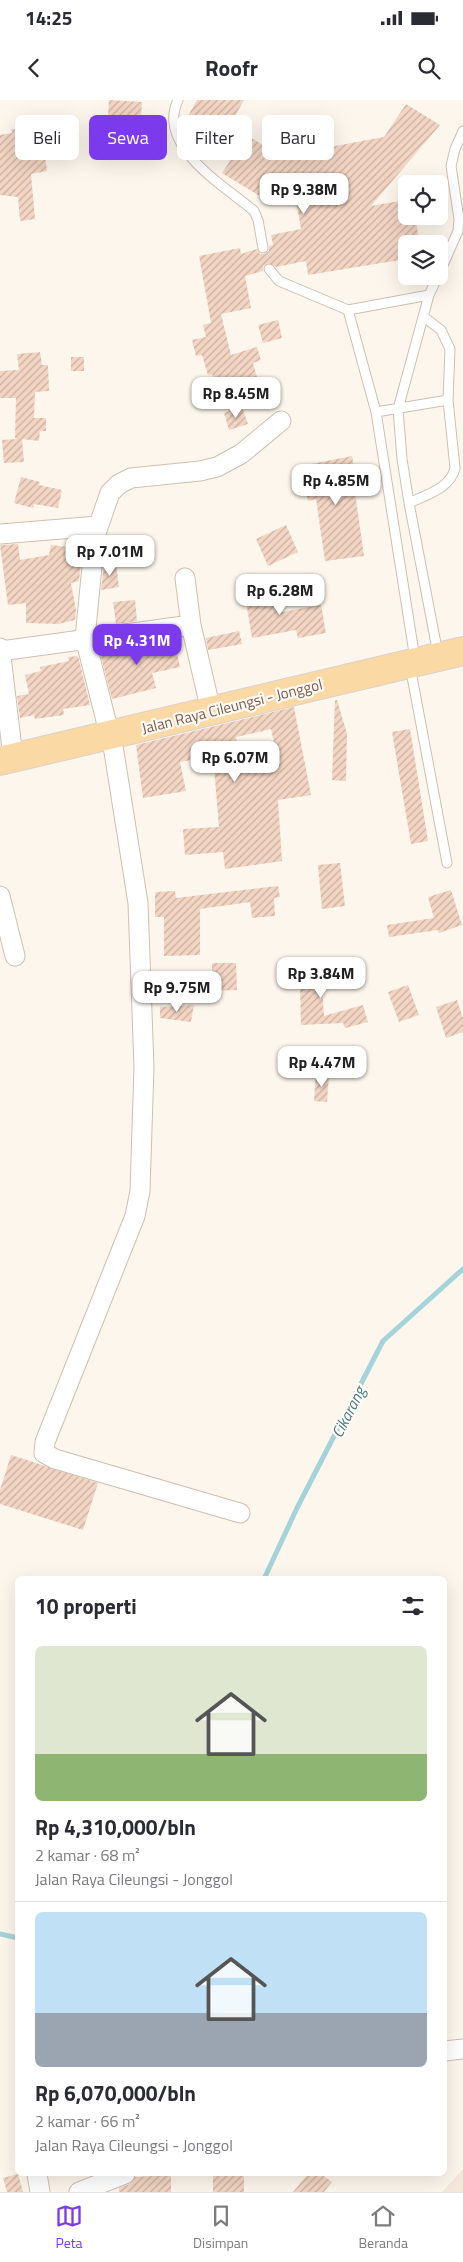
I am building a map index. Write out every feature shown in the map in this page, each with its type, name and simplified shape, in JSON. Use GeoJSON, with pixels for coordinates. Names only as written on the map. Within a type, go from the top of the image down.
{"type":"FeatureCollection","features":[{"type":"Feature","properties":{"kind":"main road","name":"Jalan Raya Cileungsi - Jonggol"},"geometry":{"type":"LineString","coordinates":[[6,759],[110,736],[431,658]]}},
{"type":"Feature","properties":{"kind":"street"},"geometry":{"type":"LineString","coordinates":[[240,1513],[55,1459],[44,1453],[45,1442],[135,1216],[140,1192],[144,1067],[138,903],[110,736],[85,638],[88,599],[98,526],[110,493],[119,484],[131,478],[217,467],[241,454],[281,421]]}},
{"type":"Feature","properties":{"kind":"street"},"geometry":{"type":"LineString","coordinates":[[0,534],[98,526]]}},
{"type":"Feature","properties":{"kind":"street"},"geometry":{"type":"LineString","coordinates":[[185,578],[191,625],[211,711]]}},
{"type":"Feature","properties":{"kind":"street"},"geometry":{"type":"LineString","coordinates":[[6,759],[0,650],[191,625]]}},
{"type":"Feature","properties":{"kind":"street"},"geometry":{"type":"LineString","coordinates":[[0,896],[15,956]]}},
{"type":"Feature","properties":{"kind":"street"},"geometry":{"type":"LineString","coordinates":[[447,2051],[463,2049]]}},
{"type":"Feature","properties":{"kind":"street"},"geometry":{"type":"LineString","coordinates":[[37,2176],[40,2192]]}},
{"type":"Feature","properties":{"kind":"street"},"geometry":{"type":"LineString","coordinates":[[79,2192],[120,2176]]}},
{"type":"Feature","properties":{"kind":"lane"},"geometry":{"type":"LineString","coordinates":[[178,100],[173,123],[178,140],[194,160],[254,211],[258,220],[263,248]]}},
{"type":"Feature","properties":{"kind":"lane"},"geometry":{"type":"LineString","coordinates":[[448,253],[458,231],[459,219],[451,166],[455,148],[463,131]]}},
{"type":"Feature","properties":{"kind":"lane"},"geometry":{"type":"LineString","coordinates":[[269,269],[279,281],[348,310],[429,295]]}},
{"type":"Feature","properties":{"kind":"lane"},"geometry":{"type":"LineString","coordinates":[[434,285],[429,295],[398,409],[400,443],[431,658],[447,863]]}},
{"type":"Feature","properties":{"kind":"lane"},"geometry":{"type":"LineString","coordinates":[[348,310],[376,412],[431,658]]}},
{"type":"Feature","properties":{"kind":"lane"},"geometry":{"type":"LineString","coordinates":[[409,503],[436,491],[449,480],[454,472],[448,400],[448,341],[441,330],[424,317]]}},
{"type":"Feature","properties":{"kind":"lane"},"geometry":{"type":"LineString","coordinates":[[376,412],[448,400]]}},
{"type":"Feature","properties":{"kind":"shaded area"},"geometry":{"type":"Polygon","coordinates":[[[463,2169],[463,2192],[442,2192],[463,2169]]]}},
{"type":"Feature","properties":{"kind":"building"},"geometry":{"type":"Polygon","coordinates":[[[109,100],[142,102],[141,115],[108,115],[109,100]]]}},
{"type":"Feature","properties":{"kind":"building"},"geometry":{"type":"Polygon","coordinates":[[[197,100],[244,100],[236,115],[189,115],[197,100]]]}},
{"type":"Feature","properties":{"kind":"building"},"geometry":{"type":"Polygon","coordinates":[[[406,104],[440,125],[371,206],[398,201],[398,225],[417,225],[418,235],[398,235],[398,260],[308,275],[306,261],[276,267],[268,263],[263,266],[263,271],[245,276],[251,308],[221,314],[231,355],[257,347],[261,360],[253,363],[258,381],[242,386],[241,382],[217,390],[212,374],[208,375],[202,355],[196,356],[192,340],[206,337],[203,325],[211,323],[199,256],[240,248],[241,254],[257,249],[260,254],[265,254],[269,251],[269,246],[273,245],[271,235],[301,229],[296,200],[268,201],[222,173],[230,161],[229,160],[252,160],[252,138],[262,144],[262,160],[334,160],[334,146],[384,137],[406,104]]]}},
{"type":"Feature","properties":{"kind":"building"},"geometry":{"type":"Polygon","coordinates":[[[11,129],[15,129],[15,160],[46,160],[47,171],[31,174],[35,219],[20,221],[18,197],[0,195],[0,135],[12,133],[11,129]]]}},
{"type":"Feature","properties":{"kind":"building"},"geometry":{"type":"Polygon","coordinates":[[[278,320],[282,338],[263,343],[258,325],[278,320]]]}},
{"type":"Feature","properties":{"kind":"building"},"geometry":{"type":"Polygon","coordinates":[[[40,352],[42,365],[48,365],[49,391],[35,392],[34,418],[46,418],[46,431],[40,431],[39,441],[22,439],[24,462],[4,463],[2,440],[17,439],[15,438],[16,398],[0,398],[0,371],[19,370],[17,354],[40,352]]]}},
{"type":"Feature","properties":{"kind":"building"},"geometry":{"type":"Polygon","coordinates":[[[71,357],[84,357],[84,371],[71,371],[71,357]]]}},
{"type":"Feature","properties":{"kind":"building"},"geometry":{"type":"Polygon","coordinates":[[[242,407],[248,424],[229,430],[224,413],[242,407]]]}},
{"type":"Feature","properties":{"kind":"building"},"geometry":{"type":"Polygon","coordinates":[[[352,456],[358,492],[355,492],[364,556],[325,561],[316,499],[308,501],[301,466],[352,456]]]}},
{"type":"Feature","properties":{"kind":"building"},"geometry":{"type":"Polygon","coordinates":[[[21,477],[40,482],[39,485],[62,490],[58,508],[34,504],[33,508],[14,503],[21,477]]]}},
{"type":"Feature","properties":{"kind":"building"},"geometry":{"type":"Polygon","coordinates":[[[286,525],[298,552],[268,566],[256,539],[286,525]]]}},
{"type":"Feature","properties":{"kind":"building"},"geometry":{"type":"Polygon","coordinates":[[[83,538],[79,581],[71,583],[76,610],[75,620],[58,624],[26,623],[26,603],[8,605],[0,545],[18,544],[20,560],[49,555],[51,545],[68,547],[67,540],[83,538]]]}},
{"type":"Feature","properties":{"kind":"building"},"geometry":{"type":"Polygon","coordinates":[[[116,563],[119,587],[101,590],[104,564],[116,563]]]}},
{"type":"Feature","properties":{"kind":"building"},"geometry":{"type":"Polygon","coordinates":[[[272,584],[277,613],[321,605],[326,633],[298,638],[296,630],[252,638],[244,589],[272,584]]]}},
{"type":"Feature","properties":{"kind":"building"},"geometry":{"type":"Polygon","coordinates":[[[135,600],[137,621],[116,624],[113,602],[135,600]]]}},
{"type":"Feature","properties":{"kind":"building"},"geometry":{"type":"Polygon","coordinates":[[[239,631],[242,644],[208,650],[206,638],[239,631]]]}},
{"type":"Feature","properties":{"kind":"building"},"geometry":{"type":"Polygon","coordinates":[[[174,639],[180,667],[152,673],[156,688],[112,699],[99,649],[174,639]]]}},
{"type":"Feature","properties":{"kind":"building"},"geometry":{"type":"Polygon","coordinates":[[[78,656],[90,705],[63,709],[64,715],[35,719],[34,715],[20,718],[17,696],[29,694],[25,675],[41,671],[40,667],[69,661],[68,657],[78,656]]]}},
{"type":"Feature","properties":{"kind":"building"},"geometry":{"type":"Polygon","coordinates":[[[335,700],[337,700],[347,734],[346,781],[332,780],[335,700]]]}},
{"type":"Feature","properties":{"kind":"building"},"geometry":{"type":"Polygon","coordinates":[[[294,707],[311,795],[278,800],[282,861],[225,869],[223,852],[185,855],[183,829],[219,827],[213,756],[180,762],[186,791],[143,798],[136,745],[294,707]],[[271,729],[236,737],[240,773],[279,765],[271,729]]]}},
{"type":"Feature","properties":{"kind":"building"},"geometry":{"type":"Polygon","coordinates":[[[410,729],[428,841],[411,844],[392,732],[410,729]]]}},
{"type":"Feature","properties":{"kind":"building"},"geometry":{"type":"Polygon","coordinates":[[[340,863],[345,906],[322,909],[318,865],[340,863]]]}},
{"type":"Feature","properties":{"kind":"building"},"geometry":{"type":"Polygon","coordinates":[[[278,886],[280,897],[274,898],[275,916],[252,918],[250,902],[200,909],[200,955],[164,956],[164,917],[155,917],[155,892],[175,891],[176,898],[278,886]]]}},
{"type":"Feature","properties":{"kind":"building"},"geometry":{"type":"Polygon","coordinates":[[[451,890],[462,925],[439,933],[438,930],[389,937],[387,925],[434,918],[428,897],[451,890]]]}},
{"type":"Feature","properties":{"kind":"building"},"geometry":{"type":"Polygon","coordinates":[[[320,959],[324,1016],[363,1005],[368,1022],[345,1028],[343,1023],[301,1025],[300,983],[297,983],[295,962],[320,959]]]}},
{"type":"Feature","properties":{"kind":"building"},"geometry":{"type":"Polygon","coordinates":[[[212,963],[236,963],[237,990],[212,991],[212,963]]]}},
{"type":"Feature","properties":{"kind":"building"},"geometry":{"type":"Polygon","coordinates":[[[408,985],[419,1015],[399,1022],[388,992],[408,985]]]}},
{"type":"Feature","properties":{"kind":"building"},"geometry":{"type":"Polygon","coordinates":[[[457,1000],[463,1018],[463,1032],[446,1038],[436,1007],[457,1000]]]}},
{"type":"Feature","properties":{"kind":"building"},"geometry":{"type":"Polygon","coordinates":[[[194,1005],[191,1022],[160,1018],[160,1007],[194,1005]]]}},
{"type":"Feature","properties":{"kind":"building"},"geometry":{"type":"Polygon","coordinates":[[[316,1073],[329,1074],[327,1102],[314,1101],[316,1073]]]}},
{"type":"Feature","properties":{"kind":"building"},"geometry":{"type":"Polygon","coordinates":[[[11,1455],[98,1483],[83,1530],[0,1504],[0,1490],[11,1455]]]}},
{"type":"Feature","properties":{"kind":"building"},"geometry":{"type":"Polygon","coordinates":[[[15,2175],[19,2176],[23,2192],[7,2192],[3,2178],[15,2175]]]}},
{"type":"Feature","properties":{"kind":"building"},"geometry":{"type":"Polygon","coordinates":[[[171,2176],[171,2192],[119,2192],[119,2188],[130,2184],[135,2177],[171,2176]]]}},
{"type":"Feature","properties":{"kind":"building"},"geometry":{"type":"Polygon","coordinates":[[[213,2176],[244,2176],[244,2192],[213,2192],[213,2176]]]}},
{"type":"Feature","properties":{"kind":"building"},"geometry":{"type":"Polygon","coordinates":[[[306,2176],[324,2176],[332,2182],[324,2192],[293,2192],[306,2176]]]}},
{"type":"Feature","properties":{"kind":"waterway","name":"Cikarang"},"geometry":{"type":"LineString","coordinates":[[265,1576],[297,1508],[383,1341],[463,1269]]}},
{"type":"Feature","properties":{"kind":"waterway","name":"Cikarang"},"geometry":{"type":"LineString","coordinates":[[0,1934],[15,1937]]}}]}
